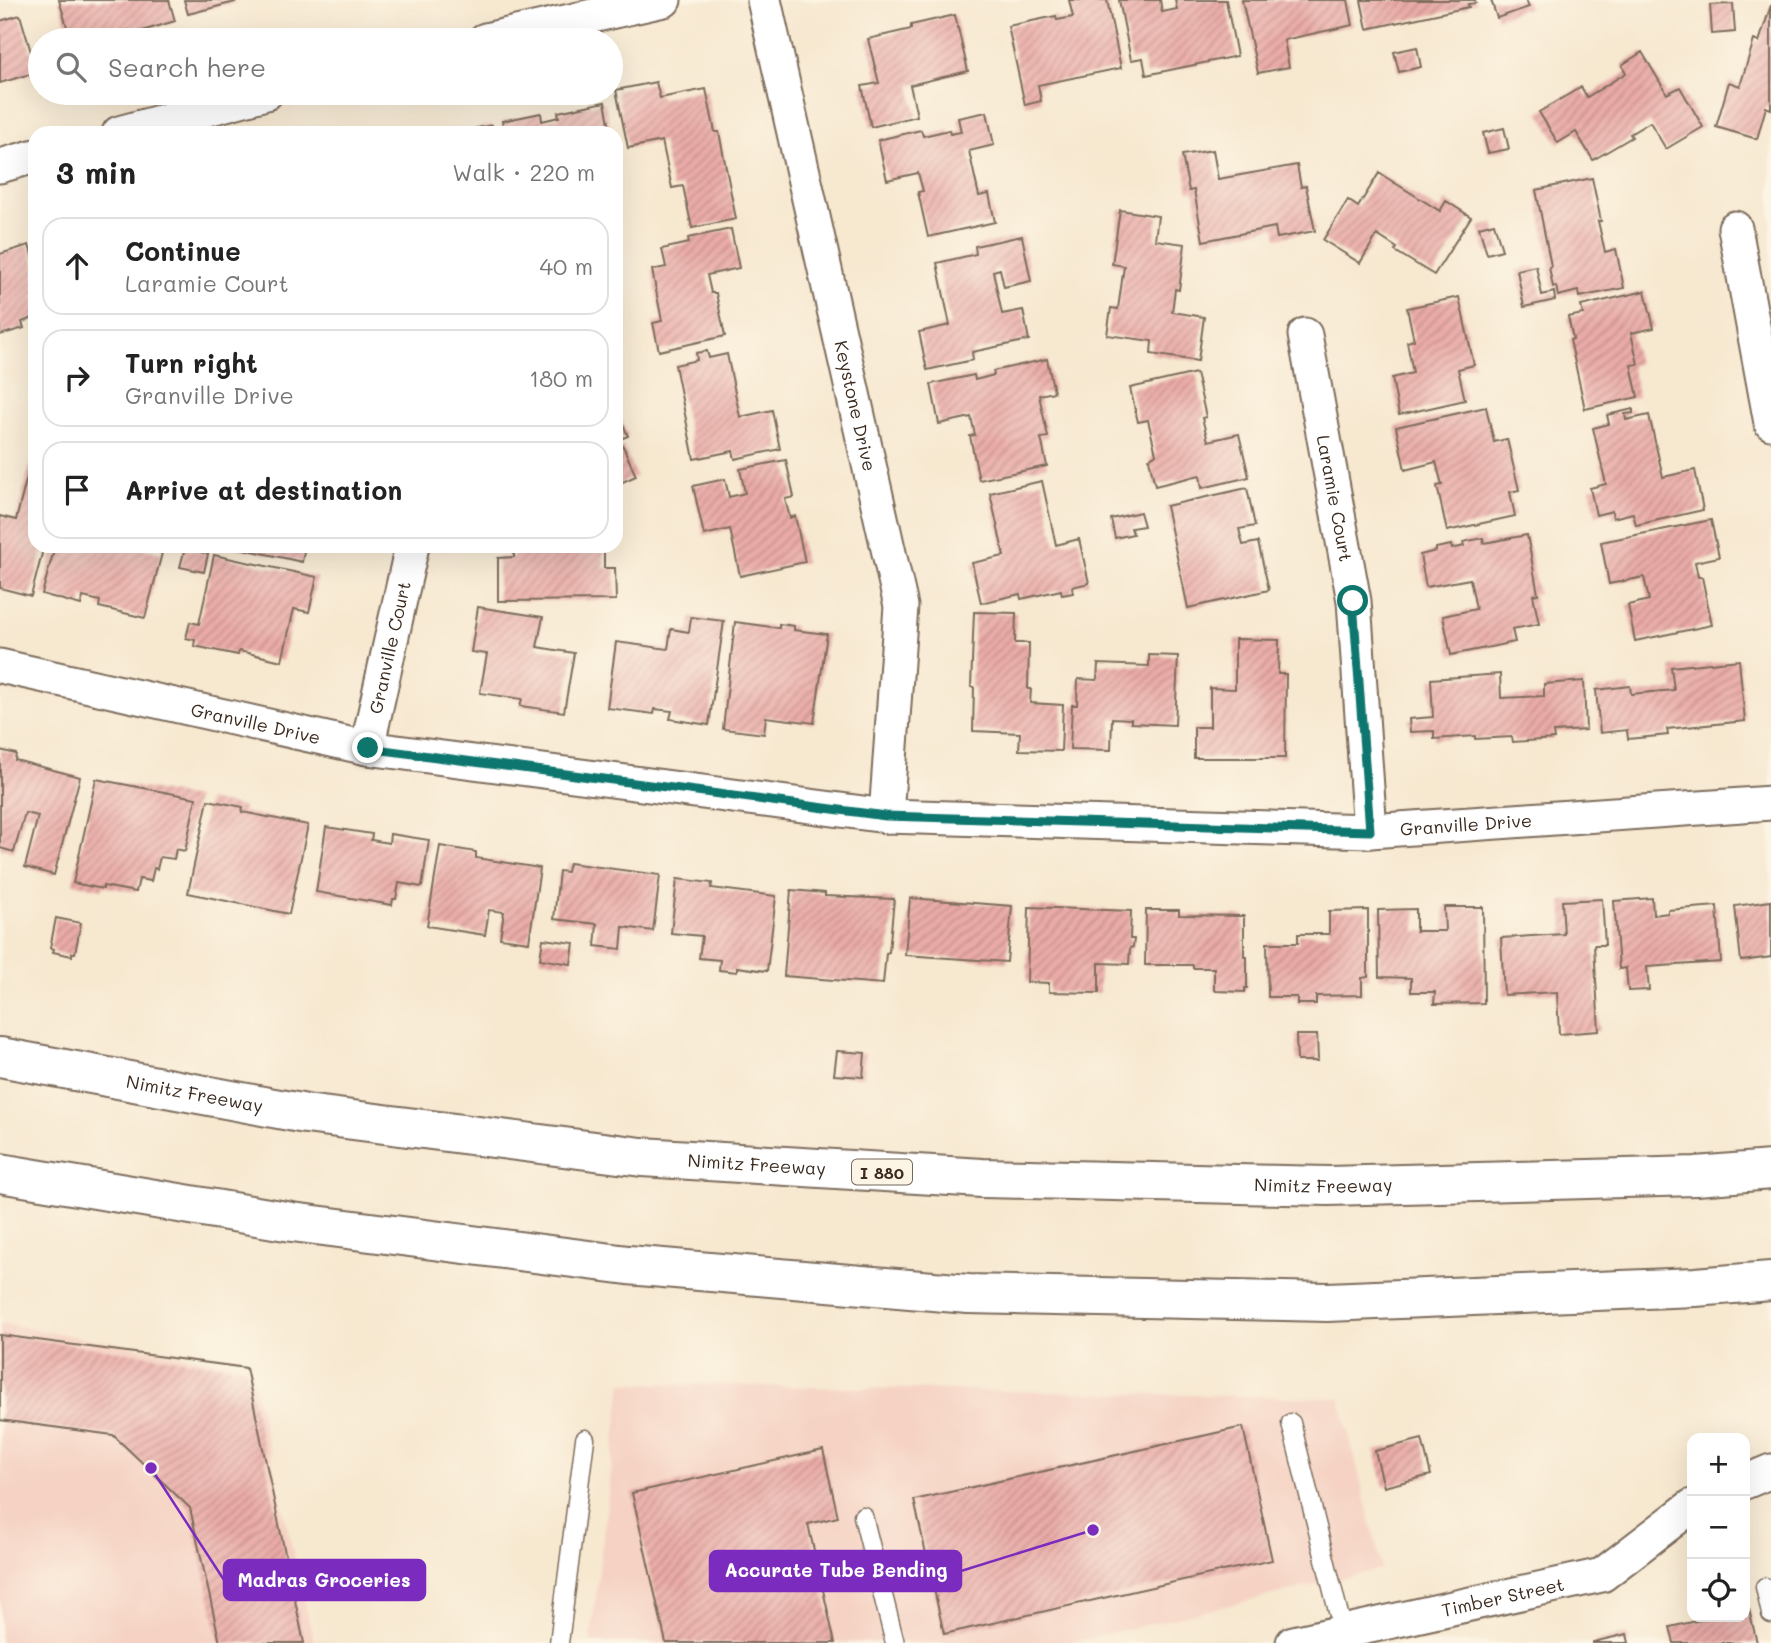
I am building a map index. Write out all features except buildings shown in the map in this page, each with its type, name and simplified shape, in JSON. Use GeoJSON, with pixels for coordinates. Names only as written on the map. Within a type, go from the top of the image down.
{"type":"FeatureCollection","features":[{"type":"Feature","properties":{"kind":"highway","name":"Nimitz Freeway"},"geometry":{"type":"LineString","coordinates":[[0,1057],[306,1114],[642,1157],[982,1178],[1328,1186],[1696,1176],[1771,1170]]}},
{"type":"Feature","properties":{"kind":"highway"},"geometry":{"type":"LineString","coordinates":[[0,1173],[292,1222],[601,1261],[968,1294],[1327,1302],[1695,1287],[1771,1280]]}},
{"type":"Feature","properties":{"kind":"street"},"geometry":{"type":"LineString","coordinates":[[539,28],[664,0]]}},
{"type":"Feature","properties":{"kind":"street","name":"Keystone Drive"},"geometry":{"type":"LineString","coordinates":[[764,0],[901,606],[886,816]]}},
{"type":"Feature","properties":{"kind":"street"},"geometry":{"type":"LineString","coordinates":[[145,126],[222,105]]}},
{"type":"Feature","properties":{"kind":"street"},"geometry":{"type":"LineString","coordinates":[[0,166],[28,158]]}},
{"type":"Feature","properties":{"kind":"street"},"geometry":{"type":"LineString","coordinates":[[1735,228],[1771,423]]}},
{"type":"Feature","properties":{"kind":"street","name":"Laramie Court"},"geometry":{"type":"LineString","coordinates":[[1305,335],[1353,601],[1370,831]]}},
{"type":"Feature","properties":{"kind":"street","name":"Granville Court"},"geometry":{"type":"LineString","coordinates":[[368,748],[410,553]]}},
{"type":"Feature","properties":{"kind":"street","name":"Granville Drive"},"geometry":{"type":"LineString","coordinates":[[0,666],[368,748],[886,816],[1370,831],[1771,803]]}},
{"type":"Feature","properties":{"kind":"street"},"geometry":{"type":"LineString","coordinates":[[1750,1480],[1771,1471]]}},
{"type":"Feature","properties":{"kind":"street","name":"Timber Street"},"geometry":{"type":"LineString","coordinates":[[1293,1643],[1602,1575],[1687,1510]]}},
{"type":"Feature","properties":{"kind":"lane"},"geometry":{"type":"LineString","coordinates":[[1291,1423],[1343,1631]]}},
{"type":"Feature","properties":{"kind":"lane"},"geometry":{"type":"LineString","coordinates":[[559,1643],[585,1439]]}},
{"type":"Feature","properties":{"kind":"lane"},"geometry":{"type":"LineString","coordinates":[[863,1516],[895,1643]]}},
{"type":"Feature","properties":{"kind":"lane"},"geometry":{"type":"LineString","coordinates":[[1765,1587],[1771,1614]]}},
{"type":"Feature","properties":{"kind":"shaded area"},"geometry":{"type":"Polygon","coordinates":[[[0,1323],[250,1367],[314,1643],[0,1643],[0,1323]]]}},
{"type":"Feature","properties":{"kind":"shaded area"},"geometry":{"type":"Polygon","coordinates":[[[622,1383],[1340,1398],[1382,1569],[1068,1643],[590,1643],[622,1383]]]}},
{"type":"Feature","properties":{"kind":"place","name":"Madras Groceries"},"geometry":{"type":"Point","coordinates":[151,1468]}},
{"type":"Feature","properties":{"kind":"place","name":"Accurate Tube Bending"},"geometry":{"type":"Point","coordinates":[1093,1530]}},
{"type":"Feature","properties":{"kind":"route"},"geometry":{"type":"LineString","coordinates":[[368,748],[886,816],[1370,831],[1353,601]]}}]}
